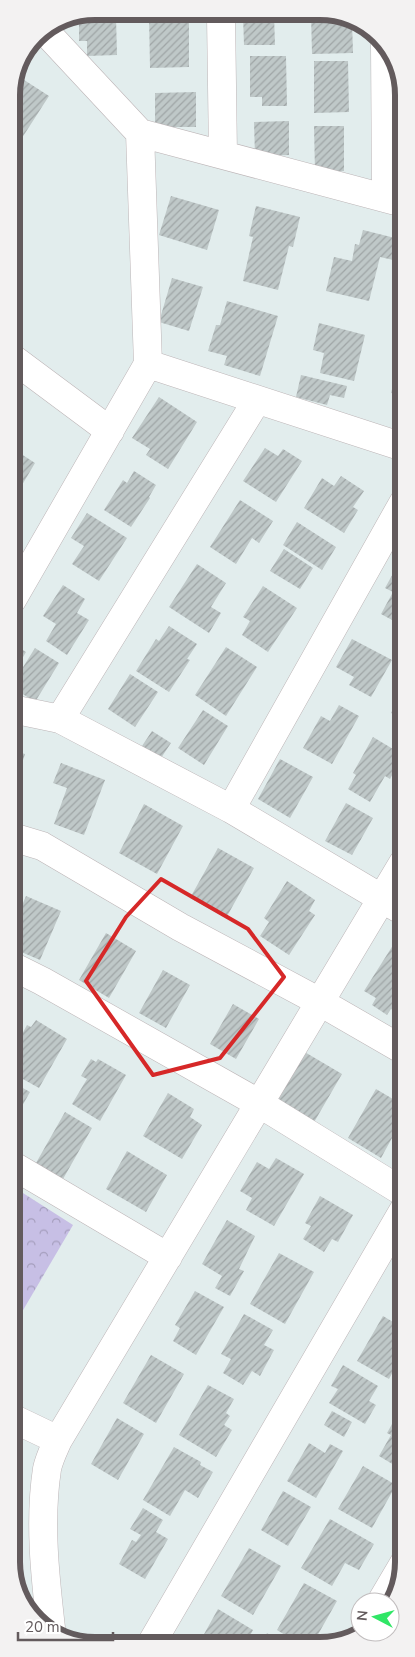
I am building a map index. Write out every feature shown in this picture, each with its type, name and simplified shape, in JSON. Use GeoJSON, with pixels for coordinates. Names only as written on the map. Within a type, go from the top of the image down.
{"type":"FeatureCollection","features":[{"type":"Feature","properties":{"kind":"street"},"geometry":{"type":"LineString","coordinates":[[221,20],[223,155]]}},
{"type":"Feature","properties":{"kind":"street"},"geometry":{"type":"LineString","coordinates":[[52,34],[140,133],[394,200],[386,60]]}},
{"type":"Feature","properties":{"kind":"street"},"geometry":{"type":"LineString","coordinates":[[20,586],[148,364],[140,133]]}},
{"type":"Feature","properties":{"kind":"street"},"geometry":{"type":"LineString","coordinates":[[20,364],[110,431]]}},
{"type":"Feature","properties":{"kind":"street"},"geometry":{"type":"LineString","coordinates":[[148,364],[395,444]]}},
{"type":"Feature","properties":{"kind":"street"},"geometry":{"type":"LineString","coordinates":[[60,719],[258,400]]}},
{"type":"Feature","properties":{"kind":"street"},"geometry":{"type":"LineString","coordinates":[[231,809],[395,518]]}},
{"type":"Feature","properties":{"kind":"street"},"geometry":{"type":"LineString","coordinates":[[20,710],[60,719],[231,809],[393,905],[320,1002],[58,1440],[47,1467],[44,1507],[44,1560],[50,1622]]}},
{"type":"Feature","properties":{"kind":"street"},"geometry":{"type":"LineString","coordinates":[[20,839],[42,846],[180,927],[320,1002],[395,1045]]}},
{"type":"Feature","properties":{"kind":"street"},"geometry":{"type":"LineString","coordinates":[[20,970],[260,1104],[395,1187]]}},
{"type":"Feature","properties":{"kind":"street"},"geometry":{"type":"LineString","coordinates":[[20,1170],[168,1257]]}},
{"type":"Feature","properties":{"kind":"street"},"geometry":{"type":"LineString","coordinates":[[155,1637],[395,1226]]}},
{"type":"Feature","properties":{"kind":"street"},"geometry":{"type":"LineString","coordinates":[[20,1422],[58,1440]]}},
{"type":"Feature","properties":{"kind":"highlighted area"},"geometry":{"type":"Polygon","coordinates":[[[161,879],[248,929],[284,977],[220,1058],[153,1075],[86,981],[126,917],[161,879]]]}},
{"type":"Feature","properties":{"kind":"green space"},"geometry":{"type":"Polygon","coordinates":[[[20,1191],[73,1225],[20,1315],[20,1191]]]}},
{"type":"Feature","properties":{"kind":"building"},"geometry":{"type":"Polygon","coordinates":[[[116,20],[117,55],[87,56],[87,41],[79,41],[79,21],[116,20]]]}},
{"type":"Feature","properties":{"kind":"building"},"geometry":{"type":"Polygon","coordinates":[[[149,20],[189,20],[189,67],[150,68],[149,20]]]}},
{"type":"Feature","properties":{"kind":"building"},"geometry":{"type":"Polygon","coordinates":[[[243,20],[274,20],[275,45],[244,45],[243,20]]]}},
{"type":"Feature","properties":{"kind":"building"},"geometry":{"type":"Polygon","coordinates":[[[311,20],[335,21],[352,27],[353,53],[312,54],[311,20]]]}},
{"type":"Feature","properties":{"kind":"building"},"geometry":{"type":"Polygon","coordinates":[[[250,56],[286,56],[287,106],[262,106],[262,97],[250,97],[250,56]]]}},
{"type":"Feature","properties":{"kind":"building"},"geometry":{"type":"Polygon","coordinates":[[[314,61],[348,61],[349,112],[314,113],[314,61]]]}},
{"type":"Feature","properties":{"kind":"building"},"geometry":{"type":"Polygon","coordinates":[[[22,79],[49,96],[20,141],[20,90],[22,79]]]}},
{"type":"Feature","properties":{"kind":"building"},"geometry":{"type":"Polygon","coordinates":[[[196,92],[196,127],[155,127],[155,93],[196,92]]]}},
{"type":"Feature","properties":{"kind":"building"},"geometry":{"type":"Polygon","coordinates":[[[289,121],[289,155],[255,156],[254,122],[289,121]]]}},
{"type":"Feature","properties":{"kind":"building"},"geometry":{"type":"Polygon","coordinates":[[[314,126],[344,126],[344,171],[315,172],[314,126]]]}},
{"type":"Feature","properties":{"kind":"building"},"geometry":{"type":"Polygon","coordinates":[[[171,196],[219,210],[207,250],[159,235],[171,196]]]}},
{"type":"Feature","properties":{"kind":"building"},"geometry":{"type":"Polygon","coordinates":[[[256,206],[300,217],[293,247],[289,246],[278,290],[243,281],[253,237],[249,236],[256,206]]]}},
{"type":"Feature","properties":{"kind":"building"},"geometry":{"type":"Polygon","coordinates":[[[363,230],[395,238],[395,260],[380,257],[369,301],[326,291],[334,257],[352,261],[355,244],[359,245],[363,230]]]}},
{"type":"Feature","properties":{"kind":"building"},"geometry":{"type":"Polygon","coordinates":[[[172,278],[203,287],[189,331],[159,322],[172,278]]]}},
{"type":"Feature","properties":{"kind":"building"},"geometry":{"type":"Polygon","coordinates":[[[227,301],[278,316],[260,376],[224,365],[227,356],[208,351],[216,325],[220,325],[227,301]]]}},
{"type":"Feature","properties":{"kind":"building"},"geometry":{"type":"Polygon","coordinates":[[[319,323],[365,335],[354,381],[320,373],[324,353],[313,350],[319,323]]]}},
{"type":"Feature","properties":{"kind":"building"},"geometry":{"type":"Polygon","coordinates":[[[301,375],[347,386],[344,398],[330,395],[327,405],[296,397],[301,375]]]}},
{"type":"Feature","properties":{"kind":"building"},"geometry":{"type":"Polygon","coordinates":[[[395,378],[395,394],[391,393],[395,378]]]}},
{"type":"Feature","properties":{"kind":"building"},"geometry":{"type":"Polygon","coordinates":[[[159,397],[197,422],[168,469],[146,455],[150,449],[132,438],[159,397]]]}},
{"type":"Feature","properties":{"kind":"building"},"geometry":{"type":"Polygon","coordinates":[[[265,448],[278,456],[283,449],[302,461],[276,502],[243,481],[265,448]]]}},
{"type":"Feature","properties":{"kind":"building"},"geometry":{"type":"Polygon","coordinates":[[[20,453],[35,463],[20,488],[20,453]]]}},
{"type":"Feature","properties":{"kind":"building"},"geometry":{"type":"Polygon","coordinates":[[[134,471],[156,485],[131,527],[104,510],[123,480],[127,483],[134,471]]]}},
{"type":"Feature","properties":{"kind":"building"},"geometry":{"type":"Polygon","coordinates":[[[341,476],[364,491],[353,507],[358,510],[344,533],[304,508],[322,478],[334,486],[341,476]]]}},
{"type":"Feature","properties":{"kind":"building"},"geometry":{"type":"Polygon","coordinates":[[[240,500],[273,521],[259,543],[252,538],[236,564],[210,547],[240,500]]]}},
{"type":"Feature","properties":{"kind":"building"},"geometry":{"type":"Polygon","coordinates":[[[87,513],[127,538],[99,581],[72,564],[84,546],[71,538],[87,513]]]}},
{"type":"Feature","properties":{"kind":"building"},"geometry":{"type":"Polygon","coordinates":[[[297,522],[336,547],[322,570],[283,545],[297,522]]]}},
{"type":"Feature","properties":{"kind":"building"},"geometry":{"type":"Polygon","coordinates":[[[284,549],[313,568],[300,589],[270,571],[284,549]]]}},
{"type":"Feature","properties":{"kind":"building"},"geometry":{"type":"Polygon","coordinates":[[[197,564],[226,583],[211,607],[221,613],[209,633],[169,607],[197,564]]]}},
{"type":"Feature","properties":{"kind":"building"},"geometry":{"type":"Polygon","coordinates":[[[395,570],[395,622],[381,614],[393,592],[385,588],[395,570]]]}},
{"type":"Feature","properties":{"kind":"building"},"geometry":{"type":"Polygon","coordinates":[[[63,585],[85,599],[77,613],[89,620],[67,655],[46,641],[56,624],[43,616],[63,585]]]}},
{"type":"Feature","properties":{"kind":"building"},"geometry":{"type":"Polygon","coordinates":[[[263,586],[297,608],[268,652],[242,635],[250,621],[243,617],[263,586]]]}},
{"type":"Feature","properties":{"kind":"building"},"geometry":{"type":"Polygon","coordinates":[[[169,626],[197,644],[187,659],[190,660],[169,692],[136,671],[156,639],[159,641],[169,626]]]}},
{"type":"Feature","properties":{"kind":"building"},"geometry":{"type":"Polygon","coordinates":[[[352,639],[392,660],[371,697],[349,685],[354,677],[336,667],[352,639]]]}},
{"type":"Feature","properties":{"kind":"building"},"geometry":{"type":"Polygon","coordinates":[[[226,647],[257,667],[226,716],[195,695],[226,647]]]}},
{"type":"Feature","properties":{"kind":"building"},"geometry":{"type":"Polygon","coordinates":[[[20,648],[26,652],[20,662],[20,648]]]}},
{"type":"Feature","properties":{"kind":"building"},"geometry":{"type":"Polygon","coordinates":[[[35,648],[59,663],[35,702],[20,692],[20,672],[35,648]]]}},
{"type":"Feature","properties":{"kind":"building"},"geometry":{"type":"Polygon","coordinates":[[[130,674],[158,692],[135,727],[108,709],[130,674]]]}},
{"type":"Feature","properties":{"kind":"building"},"geometry":{"type":"Polygon","coordinates":[[[339,705],[359,716],[332,764],[303,748],[321,716],[330,721],[339,705]]]}},
{"type":"Feature","properties":{"kind":"building"},"geometry":{"type":"Polygon","coordinates":[[[395,706],[395,715],[391,713],[395,706]]]}},
{"type":"Feature","properties":{"kind":"building"},"geometry":{"type":"Polygon","coordinates":[[[203,710],[228,726],[204,765],[178,748],[203,710]]]}},
{"type":"Feature","properties":{"kind":"building"},"geometry":{"type":"Polygon","coordinates":[[[152,731],[171,743],[159,761],[140,749],[152,731]]]}},
{"type":"Feature","properties":{"kind":"building"},"geometry":{"type":"Polygon","coordinates":[[[373,737],[395,750],[395,770],[390,779],[385,776],[370,802],[348,789],[356,775],[353,773],[373,737]]]}},
{"type":"Feature","properties":{"kind":"building"},"geometry":{"type":"Polygon","coordinates":[[[20,752],[25,754],[20,770],[20,752]]]}},
{"type":"Feature","properties":{"kind":"building"},"geometry":{"type":"Polygon","coordinates":[[[280,759],[313,777],[290,818],[258,799],[280,759]]]}},
{"type":"Feature","properties":{"kind":"building"},"geometry":{"type":"Polygon","coordinates":[[[61,763],[105,780],[84,835],[54,824],[67,788],[53,783],[61,763]]]}},
{"type":"Feature","properties":{"kind":"building"},"geometry":{"type":"Polygon","coordinates":[[[346,803],[373,818],[352,855],[325,841],[346,803]]]}},
{"type":"Feature","properties":{"kind":"building"},"geometry":{"type":"Polygon","coordinates":[[[144,804],[183,826],[157,874],[119,853],[144,804]]]}},
{"type":"Feature","properties":{"kind":"building"},"geometry":{"type":"Polygon","coordinates":[[[218,848],[254,868],[226,918],[190,898],[218,848]]]}},
{"type":"Feature","properties":{"kind":"building"},"geometry":{"type":"Polygon","coordinates":[[[287,881],[315,900],[309,911],[315,915],[289,955],[260,936],[269,922],[264,918],[287,881]]]}},
{"type":"Feature","properties":{"kind":"building"},"geometry":{"type":"Polygon","coordinates":[[[26,896],[61,911],[40,960],[20,951],[20,910],[26,896]]]}},
{"type":"Feature","properties":{"kind":"building"},"geometry":{"type":"Polygon","coordinates":[[[106,933],[136,951],[109,998],[79,980],[106,933]]]}},
{"type":"Feature","properties":{"kind":"building"},"geometry":{"type":"Polygon","coordinates":[[[395,942],[395,1011],[391,1009],[387,1015],[372,1005],[376,998],[364,991],[395,942]]]}},
{"type":"Feature","properties":{"kind":"building"},"geometry":{"type":"Polygon","coordinates":[[[163,970],[190,985],[166,1028],[139,1013],[163,970]]]}},
{"type":"Feature","properties":{"kind":"building"},"geometry":{"type":"Polygon","coordinates":[[[233,1004],[259,1019],[236,1059],[210,1044],[233,1004]]]}},
{"type":"Feature","properties":{"kind":"building"},"geometry":{"type":"Polygon","coordinates":[[[36,1020],[67,1039],[39,1088],[20,1077],[20,1038],[27,1025],[31,1027],[36,1020]]]}},
{"type":"Feature","properties":{"kind":"building"},"geometry":{"type":"Polygon","coordinates":[[[303,1051],[342,1074],[313,1124],[274,1102],[303,1051]]]}},
{"type":"Feature","properties":{"kind":"building"},"geometry":{"type":"Polygon","coordinates":[[[91,1059],[96,1062],[98,1059],[126,1075],[100,1121],[72,1104],[87,1079],[81,1076],[91,1059]]]}},
{"type":"Feature","properties":{"kind":"building"},"geometry":{"type":"Polygon","coordinates":[[[20,1086],[30,1092],[20,1110],[20,1086]]]}},
{"type":"Feature","properties":{"kind":"building"},"geometry":{"type":"Polygon","coordinates":[[[376,1089],[395,1100],[395,1133],[381,1158],[348,1138],[376,1089]]]}},
{"type":"Feature","properties":{"kind":"building"},"geometry":{"type":"Polygon","coordinates":[[[168,1093],[194,1109],[190,1117],[202,1125],[182,1159],[143,1136],[168,1093]]]}},
{"type":"Feature","properties":{"kind":"building"},"geometry":{"type":"Polygon","coordinates":[[[65,1112],[92,1128],[63,1179],[36,1163],[65,1112]]]}},
{"type":"Feature","properties":{"kind":"building"},"geometry":{"type":"Polygon","coordinates":[[[127,1151],[167,1175],[146,1212],[106,1189],[127,1151]]]}},
{"type":"Feature","properties":{"kind":"building"},"geometry":{"type":"Polygon","coordinates":[[[276,1158],[304,1174],[274,1226],[246,1210],[252,1198],[240,1191],[257,1162],[269,1169],[276,1158]]]}},
{"type":"Feature","properties":{"kind":"building"},"geometry":{"type":"Polygon","coordinates":[[[320,1196],[353,1215],[338,1242],[332,1239],[324,1252],[303,1239],[311,1226],[305,1223],[320,1196]]]}},
{"type":"Feature","properties":{"kind":"building"},"geometry":{"type":"Polygon","coordinates":[[[227,1220],[255,1236],[239,1269],[244,1271],[230,1296],[215,1288],[222,1276],[202,1264],[227,1220]]]}},
{"type":"Feature","properties":{"kind":"building"},"geometry":{"type":"Polygon","coordinates":[[[279,1253],[314,1272],[285,1324],[250,1304],[279,1253]]]}},
{"type":"Feature","properties":{"kind":"building"},"geometry":{"type":"Polygon","coordinates":[[[195,1291],[224,1307],[196,1355],[173,1341],[180,1328],[175,1325],[195,1291]]]}},
{"type":"Feature","properties":{"kind":"building"},"geometry":{"type":"Polygon","coordinates":[[[244,1314],[273,1330],[264,1345],[274,1350],[260,1376],[252,1371],[243,1385],[223,1373],[231,1359],[221,1354],[244,1314]]]}},
{"type":"Feature","properties":{"kind":"building"},"geometry":{"type":"Polygon","coordinates":[[[383,1316],[395,1323],[395,1368],[389,1379],[357,1361],[383,1316]]]}},
{"type":"Feature","properties":{"kind":"building"},"geometry":{"type":"Polygon","coordinates":[[[151,1355],[184,1374],[156,1423],[123,1403],[151,1355]]]}},
{"type":"Feature","properties":{"kind":"building"},"geometry":{"type":"Polygon","coordinates":[[[343,1365],[378,1386],[369,1401],[376,1405],[365,1424],[329,1403],[338,1389],[331,1386],[343,1365]]]}},
{"type":"Feature","properties":{"kind":"building"},"geometry":{"type":"Polygon","coordinates":[[[208,1385],[234,1399],[226,1413],[230,1416],[224,1425],[232,1430],[216,1457],[179,1435],[208,1385]]]}},
{"type":"Feature","properties":{"kind":"building"},"geometry":{"type":"Polygon","coordinates":[[[332,1411],[352,1422],[344,1437],[324,1425],[332,1411]]]}},
{"type":"Feature","properties":{"kind":"building"},"geometry":{"type":"Polygon","coordinates":[[[117,1418],[144,1434],[118,1480],[91,1464],[117,1418]]]}},
{"type":"Feature","properties":{"kind":"building"},"geometry":{"type":"Polygon","coordinates":[[[395,1419],[395,1466],[379,1456],[391,1435],[387,1433],[395,1419]]]}},
{"type":"Feature","properties":{"kind":"building"},"geometry":{"type":"Polygon","coordinates":[[[309,1443],[325,1453],[330,1444],[343,1451],[316,1498],[287,1481],[309,1443]]]}},
{"type":"Feature","properties":{"kind":"building"},"geometry":{"type":"Polygon","coordinates":[[[174,1447],[201,1462],[200,1465],[213,1472],[198,1498],[185,1490],[170,1516],[143,1500],[174,1447]]]}},
{"type":"Feature","properties":{"kind":"building"},"geometry":{"type":"Polygon","coordinates":[[[363,1466],[395,1484],[372,1528],[338,1509],[363,1466]]]}},
{"type":"Feature","properties":{"kind":"building"},"geometry":{"type":"Polygon","coordinates":[[[283,1491],[311,1507],[288,1546],[261,1530],[283,1491]]]}},
{"type":"Feature","properties":{"kind":"building"},"geometry":{"type":"Polygon","coordinates":[[[143,1508],[163,1520],[156,1532],[168,1539],[145,1579],[119,1564],[132,1540],[136,1542],[141,1535],[130,1529],[143,1508]]]}},
{"type":"Feature","properties":{"kind":"building"},"geometry":{"type":"Polygon","coordinates":[[[330,1519],[374,1544],[359,1570],[345,1563],[332,1586],[301,1568],[330,1519]]]}},
{"type":"Feature","properties":{"kind":"building"},"geometry":{"type":"Polygon","coordinates":[[[249,1548],[281,1566],[253,1615],[221,1596],[249,1548]]]}},
{"type":"Feature","properties":{"kind":"building"},"geometry":{"type":"Polygon","coordinates":[[[304,1583],[337,1601],[317,1637],[288,1637],[277,1630],[304,1583]]]}},
{"type":"Feature","properties":{"kind":"building"},"geometry":{"type":"Polygon","coordinates":[[[218,1609],[253,1630],[249,1637],[202,1637],[218,1609]]]}},
{"type":"Feature","properties":{"kind":"building"},"geometry":{"type":"Polygon","coordinates":[[[267,1633],[274,1637],[265,1637],[267,1633]]]}}]}
